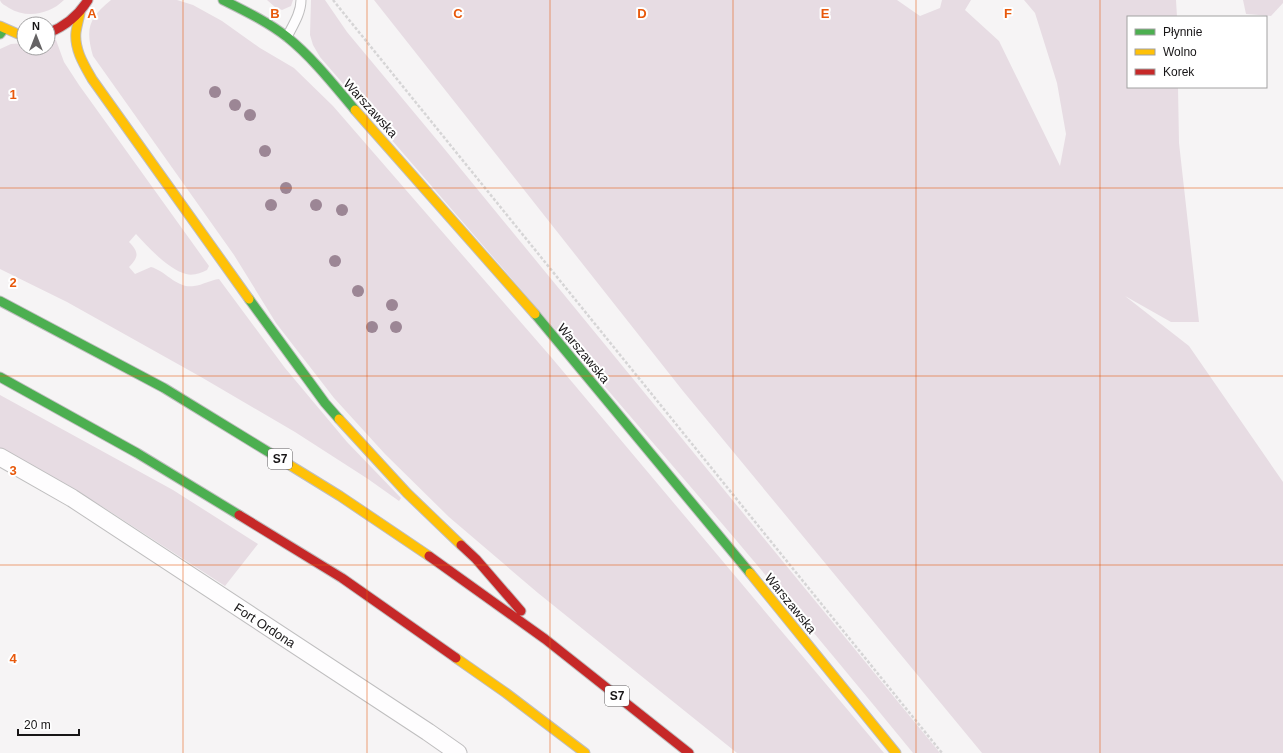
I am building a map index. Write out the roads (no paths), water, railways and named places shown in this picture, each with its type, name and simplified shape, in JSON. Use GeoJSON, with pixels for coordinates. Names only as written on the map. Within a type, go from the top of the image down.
{"type":"FeatureCollection","features":[{"type":"Feature","properties":{"kind":"main road"},"geometry":{"type":"LineString","coordinates":[[56,30],[64,27],[80,13],[88,0]]}},
{"type":"Feature","properties":{"kind":"main road","name":"Warszawska"},"geometry":{"type":"LineString","coordinates":[[223,0],[254,16],[287,37],[311,60],[523,299],[710,524],[896,753]]}},
{"type":"Feature","properties":{"kind":"main road"},"geometry":{"type":"LineString","coordinates":[[80,13],[76,33],[77,46],[92,79],[300,371],[350,432],[408,493],[476,559],[545,639]]}},
{"type":"Feature","properties":{"kind":"main road"},"geometry":{"type":"LineString","coordinates":[[1,30],[16,33]]}},
{"type":"Feature","properties":{"kind":"main road","name":"S7"},"geometry":{"type":"LineString","coordinates":[[0,301],[164,388],[340,496],[406,539],[545,639],[689,753]]}},
{"type":"Feature","properties":{"kind":"main road"},"geometry":{"type":"LineString","coordinates":[[0,378],[138,453],[342,578],[506,693],[585,753]]}},
{"type":"Feature","properties":{"kind":"street","name":"Fort Ordona"},"geometry":{"type":"LineString","coordinates":[[0,457],[72,498],[458,753]]}},
{"type":"Feature","properties":{"kind":"lane"},"geometry":{"type":"LineString","coordinates":[[287,37],[297,18],[301,6],[301,0]]}}]}
